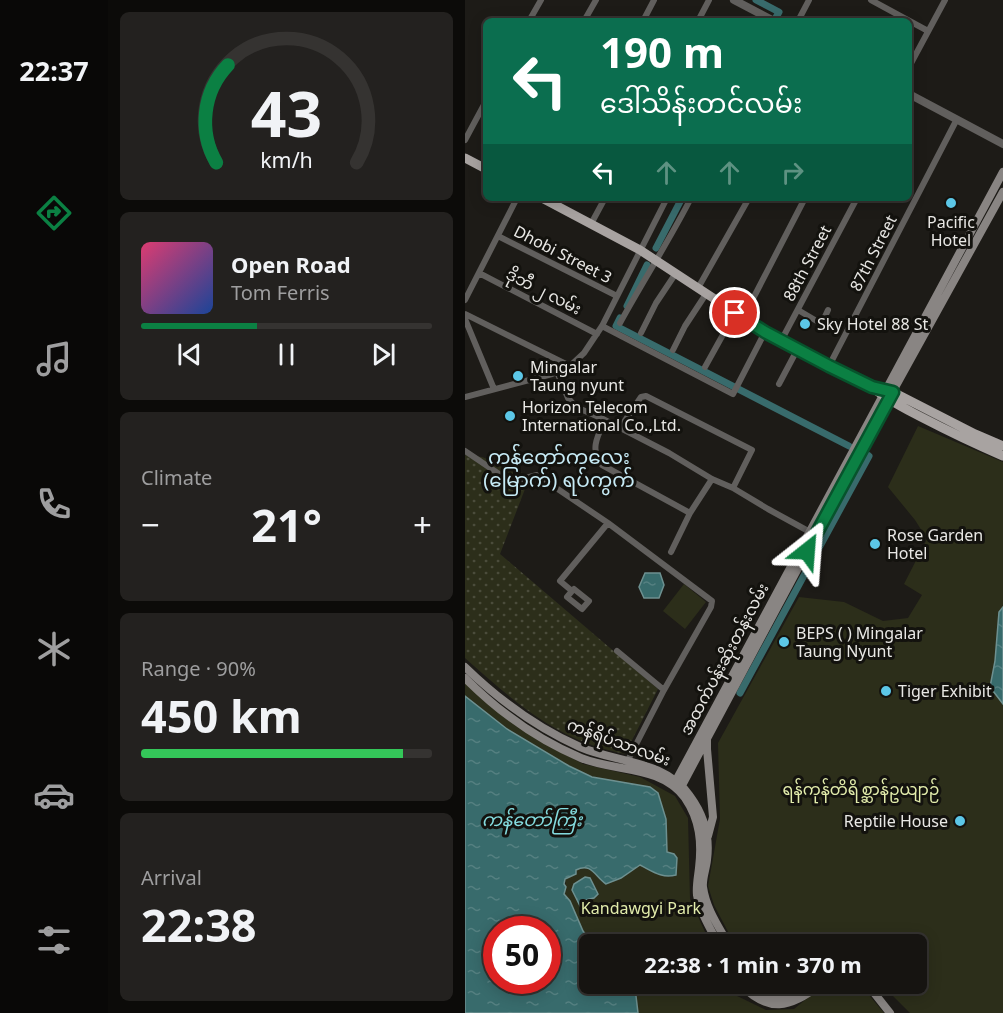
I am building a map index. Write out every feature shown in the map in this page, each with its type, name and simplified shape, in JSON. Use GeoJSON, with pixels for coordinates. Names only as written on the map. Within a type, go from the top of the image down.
{"type":"FeatureCollection","features":[{"type":"Feature","properties":{"kind":"main road"},"geometry":{"type":"LineString","coordinates":[[465,158],[483,167]]}},
{"type":"Feature","properties":{"kind":"main road","name":"အထက်ပန်းဆိုးတန်းလမ်း"},"geometry":{"type":"LineString","coordinates":[[677,786],[966,250],[1003,172]]}},
{"type":"Feature","properties":{"kind":"main road","name":"အထက်ပန်းဆိုးတန်းလမ်း"},"geometry":{"type":"LineString","coordinates":[[966,250],[1003,192]]}},
{"type":"Feature","properties":{"kind":"main road"},"geometry":{"type":"LineString","coordinates":[[549,201],[656,259],[739,316],[797,350],[872,387],[1003,446]]}},
{"type":"Feature","properties":{"kind":"main road"},"geometry":{"type":"LineString","coordinates":[[888,394],[922,417],[969,442],[1003,456]]}},
{"type":"Feature","properties":{"kind":"main road","name":"ကန်ရိပ်သာလမ်း"},"geometry":{"type":"LineString","coordinates":[[465,667],[493,693],[528,718],[581,747],[657,770],[698,807],[708,837],[703,858],[703,886],[708,908],[723,934]]}},
{"type":"Feature","properties":{"kind":"main road"},"geometry":{"type":"LineString","coordinates":[[465,678],[519,724],[555,745],[581,758],[653,776],[677,786],[696,820],[700,835],[703,858],[697,896],[714,934]]}},
{"type":"Feature","properties":{"kind":"main road","name":"အထက်ပန်းဆိုးတန်းလမ်း"},"geometry":{"type":"LineString","coordinates":[[677,786],[708,734],[719,706]]}},
{"type":"Feature","properties":{"kind":"main road"},"geometry":{"type":"LineString","coordinates":[[708,734],[707,749],[713,817],[708,837]]}},
{"type":"Feature","properties":{"kind":"main road"},"geometry":{"type":"LineString","coordinates":[[748,994],[763,1007],[777,1009],[797,1003],[808,994]]}},
{"type":"Feature","properties":{"kind":"main road"},"geometry":{"type":"LineString","coordinates":[[758,994],[776,999],[793,994]]}},
{"type":"Feature","properties":{"kind":"main road"},"geometry":{"type":"LineString","coordinates":[[875,994],[890,1013]]}},
{"type":"Feature","properties":{"kind":"main road"},"geometry":{"type":"LineString","coordinates":[[881,994],[897,1013]]}},
{"type":"Feature","properties":{"kind":"main road"},"geometry":{"type":"LineString","coordinates":[[776,999],[777,1009]]}},
{"type":"Feature","properties":{"kind":"street"},"geometry":{"type":"LineString","coordinates":[[531,18],[541,0]]}},
{"type":"Feature","properties":{"kind":"street"},"geometry":{"type":"LineString","coordinates":[[587,18],[596,0]]}},
{"type":"Feature","properties":{"kind":"street"},"geometry":{"type":"LineString","coordinates":[[645,18],[654,0]]}},
{"type":"Feature","properties":{"kind":"street"},"geometry":{"type":"LineString","coordinates":[[700,18],[709,0]]}},
{"type":"Feature","properties":{"kind":"street"},"geometry":{"type":"LineString","coordinates":[[734,0],[761,18]]}},
{"type":"Feature","properties":{"kind":"street"},"geometry":{"type":"LineString","coordinates":[[800,18],[809,0]]}},
{"type":"Feature","properties":{"kind":"street"},"geometry":{"type":"LineString","coordinates":[[871,0],[904,18]]}},
{"type":"Feature","properties":{"kind":"street"},"geometry":{"type":"LineString","coordinates":[[912,61],[945,0]]}},
{"type":"Feature","properties":{"kind":"street"},"geometry":{"type":"LineString","coordinates":[[912,22],[928,31]]}},
{"type":"Feature","properties":{"kind":"street"},"geometry":{"type":"LineString","coordinates":[[912,97],[1003,144]]}},
{"type":"Feature","properties":{"kind":"street"},"geometry":{"type":"LineString","coordinates":[[465,140],[483,107]]}},
{"type":"Feature","properties":{"kind":"street","name":"87th Street"},"geometry":{"type":"LineString","coordinates":[[829,366],[957,119]]}},
{"type":"Feature","properties":{"kind":"street"},"geometry":{"type":"LineString","coordinates":[[465,300],[516,201]]}},
{"type":"Feature","properties":{"kind":"street"},"geometry":{"type":"LineString","coordinates":[[591,224],[603,201]]}},
{"type":"Feature","properties":{"kind":"street"},"geometry":{"type":"LineString","coordinates":[[465,397],[557,372],[570,366],[584,353],[602,326],[665,201]]}},
{"type":"Feature","properties":{"kind":"street"},"geometry":{"type":"LineString","coordinates":[[620,323],[689,201]]}},
{"type":"Feature","properties":{"kind":"street"},"geometry":{"type":"LineString","coordinates":[[673,350],[747,201]]}},
{"type":"Feature","properties":{"kind":"street"},"geometry":{"type":"LineString","coordinates":[[705,367],[739,316],[803,201]]}},
{"type":"Feature","properties":{"kind":"street","name":"88th Street"},"geometry":{"type":"LineString","coordinates":[[781,341],[855,201]]}},
{"type":"Feature","properties":{"kind":"street"},"geometry":{"type":"LineString","coordinates":[[994,208],[1003,213]]}},
{"type":"Feature","properties":{"kind":"street","name":"Dhobi Street 3"},"geometry":{"type":"LineString","coordinates":[[498,236],[617,296]]}},
{"type":"Feature","properties":{"kind":"street","name":"ဒိုဘီ ၂ လမ်း"},"geometry":{"type":"LineString","coordinates":[[479,273],[597,334]]}},
{"type":"Feature","properties":{"kind":"street"},"geometry":{"type":"LineString","coordinates":[[641,333],[656,303],[676,273]]}},
{"type":"Feature","properties":{"kind":"street"},"geometry":{"type":"LineString","coordinates":[[798,310],[822,323],[828,310]]}},
{"type":"Feature","properties":{"kind":"street"},"geometry":{"type":"LineString","coordinates":[[465,314],[570,366]]}},
{"type":"Feature","properties":{"kind":"street"},"geometry":{"type":"LineString","coordinates":[[465,319],[494,389]]}},
{"type":"Feature","properties":{"kind":"street"},"geometry":{"type":"LineString","coordinates":[[602,326],[733,394],[765,332]]}},
{"type":"Feature","properties":{"kind":"street"},"geometry":{"type":"LineString","coordinates":[[779,384],[797,350]]}},
{"type":"Feature","properties":{"kind":"street"},"geometry":{"type":"LineString","coordinates":[[557,372],[568,398],[576,407],[733,488],[813,533]]}},
{"type":"Feature","properties":{"kind":"street"},"geometry":{"type":"LineString","coordinates":[[620,428],[641,397],[646,396],[737,442],[752,450],[733,488]]}},
{"type":"Feature","properties":{"kind":"street"},"geometry":{"type":"LineString","coordinates":[[605,420],[595,447],[595,454],[602,465],[690,513]]}},
{"type":"Feature","properties":{"kind":"street"},"geometry":{"type":"LineString","coordinates":[[465,451],[508,480],[514,481],[537,475],[608,523],[712,601],[711,607],[627,762]]}},
{"type":"Feature","properties":{"kind":"street"},"geometry":{"type":"LineString","coordinates":[[671,552],[690,513],[712,479]]}},
{"type":"Feature","properties":{"kind":"street"},"geometry":{"type":"LineString","coordinates":[[572,591],[560,581],[608,523]]}},
{"type":"Feature","properties":{"kind":"street"},"geometry":{"type":"LineString","coordinates":[[617,651],[664,690]]}},
{"type":"Feature","properties":{"kind":"green space","name":"ရန်ကုန်တိရိစ္ဆာန်ဥယျာဉ်"},"geometry":{"type":"Polygon","coordinates":[[[918,426],[1003,462],[1003,1013],[910,1013],[891,994],[927,994],[927,934],[729,934],[714,905],[708,886],[720,819],[718,743],[799,597],[844,602],[883,621],[908,618],[922,595],[904,584],[927,539],[915,520],[888,487],[918,426]]]}},
{"type":"Feature","properties":{"kind":"green space"},"geometry":{"type":"Polygon","coordinates":[[[465,455],[482,457],[530,476],[500,554],[658,689],[625,754],[593,746],[555,728],[508,695],[465,658],[465,455]]]}},
{"type":"Feature","properties":{"kind":"green space"},"geometry":{"type":"Polygon","coordinates":[[[684,584],[706,602],[685,629],[663,611],[684,584]]]}},
{"type":"Feature","properties":{"kind":"green space","name":"Kandawgyi Park"},"geometry":{"type":"Polygon","coordinates":[[[465,683],[548,745],[583,764],[640,777],[675,796],[688,818],[690,899],[706,934],[585,934],[570,901],[564,894],[565,879],[575,875],[576,870],[588,868],[602,882],[640,865],[670,877],[675,876],[667,853],[666,819],[650,787],[597,778],[557,761],[509,730],[465,696],[465,683]]]}},
{"type":"Feature","properties":{"kind":"green space"},"geometry":{"type":"Polygon","coordinates":[[[634,994],[733,994],[766,1010],[794,1009],[812,994],[868,994],[884,1013],[638,1013],[634,994]]]}},
{"type":"Feature","properties":{"kind":"water"},"geometry":{"type":"Polygon","coordinates":[[[645,573],[660,573],[664,585],[659,598],[644,598],[639,587],[645,573]]]}},
{"type":"Feature","properties":{"kind":"water"},"geometry":{"type":"Polygon","coordinates":[[[1003,607],[1003,704],[990,687],[995,661],[999,612],[1003,607]]]}},
{"type":"Feature","properties":{"kind":"water","name":"ကန်တော်ကြီး"},"geometry":{"type":"Polygon","coordinates":[[[465,696],[507,729],[569,766],[592,777],[650,787],[658,793],[666,819],[667,852],[674,854],[677,858],[676,875],[657,874],[640,865],[621,878],[606,884],[590,869],[581,868],[576,870],[576,874],[565,879],[564,884],[566,887],[564,894],[570,901],[585,934],[579,934],[579,994],[634,994],[638,1013],[465,1013],[465,696]]]}},
{"type":"Feature","properties":{"kind":"water"},"geometry":{"type":"Polygon","coordinates":[[[585,877],[590,878],[598,894],[594,898],[585,900],[585,905],[591,905],[591,908],[582,910],[572,890],[574,884],[585,877]]]}},
{"type":"Feature","properties":{"kind":"waterway"},"geometry":{"type":"LineString","coordinates":[[756,0],[779,12],[776,18]]}},
{"type":"Feature","properties":{"kind":"waterway"},"geometry":{"type":"LineString","coordinates":[[656,248],[680,201]]}},
{"type":"Feature","properties":{"kind":"waterway"},"geometry":{"type":"LineString","coordinates":[[627,306],[647,265]]}},
{"type":"Feature","properties":{"kind":"waterway"},"geometry":{"type":"LineString","coordinates":[[620,318],[616,326],[849,446]]}},
{"type":"Feature","properties":{"kind":"waterway"},"geometry":{"type":"LineString","coordinates":[[740,693],[869,456],[865,454]]}},
{"type":"Feature","properties":{"kind":"place","name":"Pacific Hotel"},"geometry":{"type":"Point","coordinates":[951,203]}},
{"type":"Feature","properties":{"kind":"place","name":"Sky Hotel 88 St"},"geometry":{"type":"Point","coordinates":[805,324]}},
{"type":"Feature","properties":{"kind":"place","name":"Mingalar Taung nyunt"},"geometry":{"type":"Point","coordinates":[518,376]}},
{"type":"Feature","properties":{"kind":"place","name":"Horizon Telecom International Co.,Ltd."},"geometry":{"type":"Point","coordinates":[510,416]}},
{"type":"Feature","properties":{"kind":"place","name":"Rose Garden Hotel"},"geometry":{"type":"Point","coordinates":[875,544]}},
{"type":"Feature","properties":{"kind":"place","name":"BEPS ( ) Mingalar Taung Nyunt"},"geometry":{"type":"Point","coordinates":[784,642]}},
{"type":"Feature","properties":{"kind":"place","name":"Tiger Exhibit"},"geometry":{"type":"Point","coordinates":[886,691]}},
{"type":"Feature","properties":{"kind":"place","name":"Reptile House"},"geometry":{"type":"Point","coordinates":[960,821]}},
{"type":"Feature","properties":{"kind":"district","name":"ကန်တော်ကလေး (မြောက်) ရပ်ကွက်"},"geometry":{"type":"Point","coordinates":[559,468]}},
{"type":"Feature","properties":{"kind":"route"},"geometry":{"type":"LineString","coordinates":[[735,313],[765,332],[829,366],[872,387],[893,392],[807,551]]}}]}
